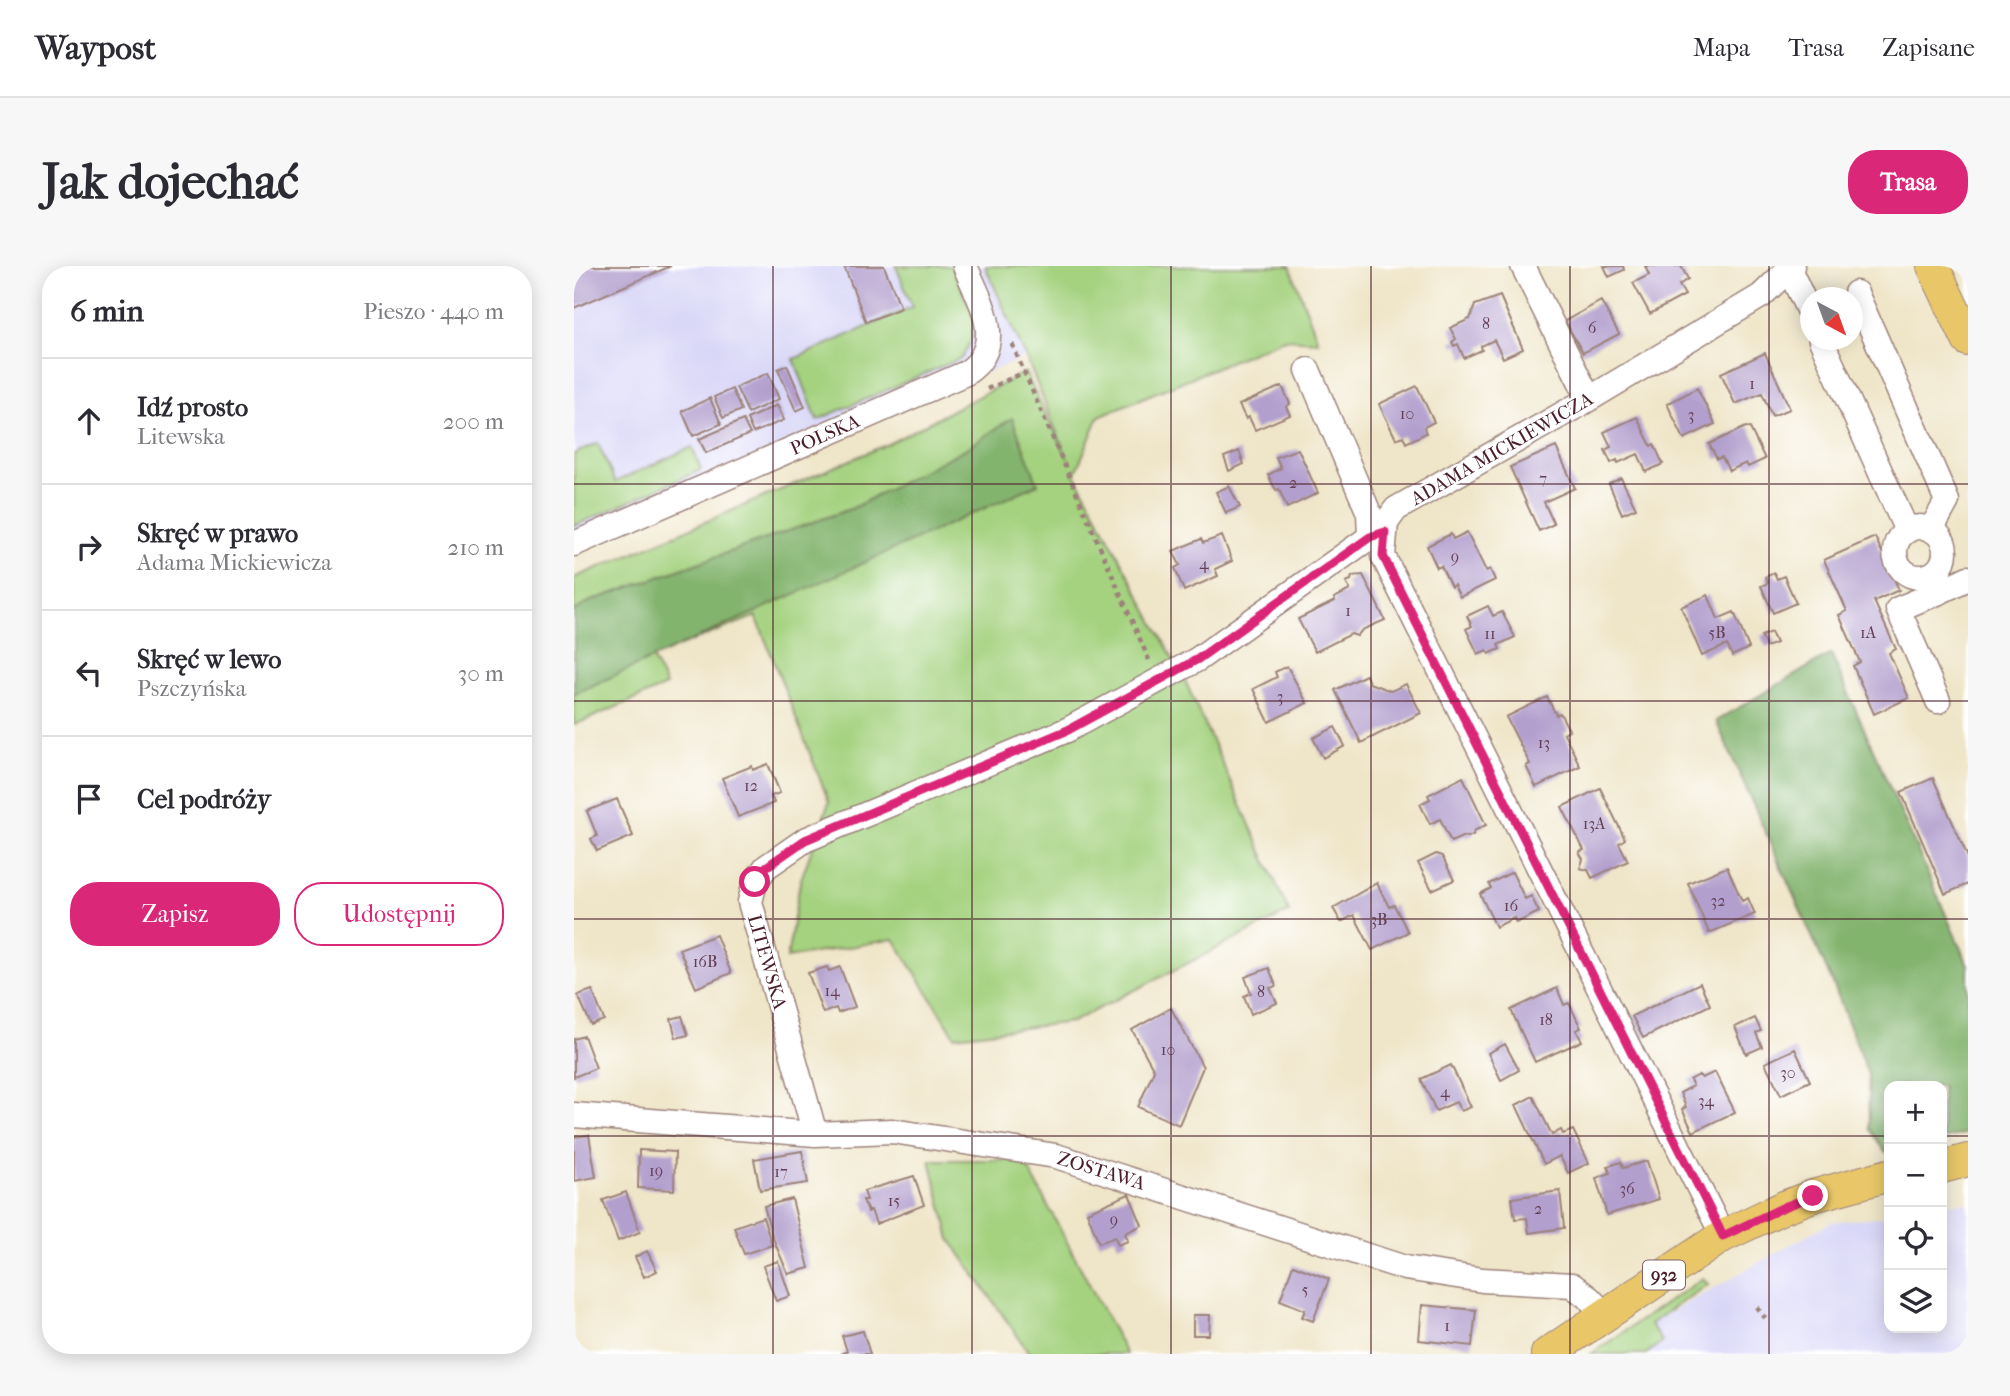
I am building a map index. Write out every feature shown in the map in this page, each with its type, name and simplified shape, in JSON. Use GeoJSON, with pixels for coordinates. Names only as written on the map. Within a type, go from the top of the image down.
{"type":"FeatureCollection","features":[{"type":"Feature","properties":{"kind":"main road"},"geometry":{"type":"LineString","coordinates":[[1933,266],[1968,340]]}},
{"type":"Feature","properties":{"kind":"main road"},"geometry":{"type":"LineString","coordinates":[[1968,1160],[1942,1167],[1968,1170]]}},
{"type":"Feature","properties":{"kind":"main road","name":"932"},"geometry":{"type":"LineString","coordinates":[[1547,1354],[1723,1236],[1813,1196],[1884,1176]]}},
{"type":"Feature","properties":{"kind":"street","name":"POLSKA"},"geometry":{"type":"LineString","coordinates":[[574,544],[954,379],[976,367],[987,346],[988,325],[965,266]]}},
{"type":"Feature","properties":{"kind":"street"},"geometry":{"type":"LineString","coordinates":[[1523,266],[1589,400]]}},
{"type":"Feature","properties":{"kind":"street"},"geometry":{"type":"LineString","coordinates":[[1791,267],[1800,289]]}},
{"type":"Feature","properties":{"kind":"street","name":"ADAMA MICKIEWICZA"},"geometry":{"type":"LineString","coordinates":[[1377,535],[1396,509],[1589,400],[1761,296],[1791,267]]}},
{"type":"Feature","properties":{"kind":"street"},"geometry":{"type":"LineString","coordinates":[[1863,309],[1947,500],[1919,530],[1896,543],[1895,560],[1906,573],[1934,584]]}},
{"type":"Feature","properties":{"kind":"street"},"geometry":{"type":"LineString","coordinates":[[1826,350],[1919,530],[1942,541],[1944,556],[1934,584]]}},
{"type":"Feature","properties":{"kind":"street"},"geometry":{"type":"LineString","coordinates":[[1308,370],[1377,535],[1383,556],[1723,1236]]}},
{"type":"Feature","properties":{"kind":"street","name":"LITEWSKA"},"geometry":{"type":"LineString","coordinates":[[815,1134],[750,902],[755,882],[766,867],[805,840],[1068,730],[1198,659],[1377,535]]}},
{"type":"Feature","properties":{"kind":"street"},"geometry":{"type":"LineString","coordinates":[[1938,701],[1898,609],[1934,584],[1968,578]]}},
{"type":"Feature","properties":{"kind":"street","name":"ZOSTAWA"},"geometry":{"type":"LineString","coordinates":[[574,1115],[815,1134],[892,1131],[1056,1156],[1405,1268],[1482,1280],[1572,1285],[1605,1315]]}},
{"type":"Feature","properties":{"kind":"path"},"geometry":{"type":"LineString","coordinates":[[1009,337],[1158,680]]}},
{"type":"Feature","properties":{"kind":"path"},"geometry":{"type":"LineString","coordinates":[[1757,1307],[1765,1318]]}},
{"type":"Feature","properties":{"kind":"shaded area"},"geometry":{"type":"Polygon","coordinates":[[[574,266],[985,266],[1026,357],[574,536],[574,266]]]}},
{"type":"Feature","properties":{"kind":"shaded area"},"geometry":{"type":"Polygon","coordinates":[[[1968,1203],[1968,1354],[1609,1354],[1650,1324],[1831,1222],[1884,1217],[1884,1333],[1947,1333],[1947,1204],[1968,1203]]]}},
{"type":"Feature","properties":{"kind":"green space"},"geometry":{"type":"Polygon","coordinates":[[[896,266],[951,266],[974,316],[972,338],[962,358],[817,420],[794,359],[912,307],[896,266]]]}},
{"type":"Feature","properties":{"kind":"green space"},"geometry":{"type":"Polygon","coordinates":[[[985,266],[1290,266],[1318,341],[1284,339],[1099,416],[1075,474],[1187,685],[1289,912],[1072,1022],[955,1036],[894,939],[787,958],[800,882],[829,802],[756,616],[652,657],[666,686],[574,725],[574,578],[888,444],[1025,372],[1068,459],[985,266]]]}},
{"type":"Feature","properties":{"kind":"green space"},"geometry":{"type":"Polygon","coordinates":[[[1012,418],[1038,484],[574,694],[574,611],[591,601],[853,508],[967,448],[1012,418]]]}},
{"type":"Feature","properties":{"kind":"green space"},"geometry":{"type":"Polygon","coordinates":[[[598,443],[615,482],[692,447],[701,470],[574,526],[574,454],[598,443]]]}},
{"type":"Feature","properties":{"kind":"green space"},"geometry":{"type":"Polygon","coordinates":[[[1831,654],[1968,965],[1968,1133],[1947,1138],[1947,1081],[1884,1081],[1884,1150],[1869,1128],[1868,1074],[1835,988],[1716,721],[1831,654]]]}},
{"type":"Feature","properties":{"kind":"green space"},"geometry":{"type":"Polygon","coordinates":[[[930,1160],[1009,1160],[1027,1166],[1126,1354],[1030,1354],[950,1239],[930,1160]]]}},
{"type":"Feature","properties":{"kind":"green space"},"geometry":{"type":"Polygon","coordinates":[[[1703,1278],[1708,1284],[1650,1324],[1662,1342],[1646,1354],[1591,1354],[1703,1278]]]}},
{"type":"Feature","properties":{"kind":"building"},"geometry":{"type":"Polygon","coordinates":[[[574,266],[671,266],[574,308],[574,266]]]}},
{"type":"Feature","properties":{"kind":"building"},"geometry":{"type":"Polygon","coordinates":[[[844,266],[884,266],[901,308],[866,322],[844,266]]]}},
{"type":"Feature","properties":{"kind":"building"},"geometry":{"type":"Polygon","coordinates":[[[1604,266],[1623,266],[1624,270],[1609,277],[1604,266]]]}},
{"type":"Feature","properties":{"kind":"building"},"geometry":{"type":"Polygon","coordinates":[[[1645,266],[1681,266],[1688,279],[1679,285],[1685,295],[1650,314],[1633,283],[1649,275],[1645,266]]]}},
{"type":"Feature","properties":{"kind":"building"},"geometry":{"type":"Polygon","coordinates":[[[1500,296],[1523,349],[1503,358],[1494,340],[1481,346],[1482,350],[1464,358],[1458,344],[1454,346],[1452,342],[1456,339],[1450,328],[1470,319],[1475,305],[1500,296]]]}},
{"type":"Feature","properties":{"kind":"building"},"geometry":{"type":"Polygon","coordinates":[[[1601,301],[1619,334],[1583,353],[1565,321],[1601,301]]]}},
{"type":"Feature","properties":{"kind":"building"},"geometry":{"type":"Polygon","coordinates":[[[1765,353],[1790,409],[1772,416],[1762,393],[1735,404],[1721,373],[1765,353]]]}},
{"type":"Feature","properties":{"kind":"building"},"geometry":{"type":"Polygon","coordinates":[[[787,365],[805,407],[796,411],[778,369],[787,365]]]}},
{"type":"Feature","properties":{"kind":"building"},"geometry":{"type":"Polygon","coordinates":[[[768,373],[779,399],[748,413],[736,387],[768,373]]]}},
{"type":"Feature","properties":{"kind":"building"},"geometry":{"type":"Polygon","coordinates":[[[1282,386],[1290,404],[1286,407],[1290,415],[1255,430],[1239,405],[1282,386]]]}},
{"type":"Feature","properties":{"kind":"building"},"geometry":{"type":"Polygon","coordinates":[[[1417,386],[1434,422],[1424,427],[1426,433],[1406,443],[1403,436],[1396,439],[1379,404],[1417,386]]]}},
{"type":"Feature","properties":{"kind":"building"},"geometry":{"type":"Polygon","coordinates":[[[1697,388],[1715,424],[1684,439],[1667,404],[1697,388]]]}},
{"type":"Feature","properties":{"kind":"building"},"geometry":{"type":"Polygon","coordinates":[[[732,389],[741,410],[723,418],[714,397],[732,389]]]}},
{"type":"Feature","properties":{"kind":"building"},"geometry":{"type":"Polygon","coordinates":[[[710,398],[721,424],[693,436],[682,411],[710,398]]]}},
{"type":"Feature","properties":{"kind":"building"},"geometry":{"type":"Polygon","coordinates":[[[777,405],[784,420],[753,433],[747,419],[777,405]]]}},
{"type":"Feature","properties":{"kind":"building"},"geometry":{"type":"Polygon","coordinates":[[[1637,417],[1663,464],[1646,472],[1638,454],[1618,463],[1617,460],[1611,463],[1605,450],[1611,447],[1604,432],[1637,417]]]}},
{"type":"Feature","properties":{"kind":"building"},"geometry":{"type":"Polygon","coordinates":[[[743,420],[750,434],[706,453],[699,439],[743,420]]]}},
{"type":"Feature","properties":{"kind":"building"},"geometry":{"type":"Polygon","coordinates":[[[1746,427],[1750,428],[1765,459],[1748,467],[1746,463],[1729,471],[1722,457],[1717,459],[1709,444],[1746,427]]]}},
{"type":"Feature","properties":{"kind":"building"},"geometry":{"type":"Polygon","coordinates":[[[1556,447],[1575,488],[1544,502],[1554,524],[1539,531],[1510,467],[1556,447]]]}},
{"type":"Feature","properties":{"kind":"building"},"geometry":{"type":"Polygon","coordinates":[[[1298,449],[1318,493],[1287,508],[1279,489],[1276,490],[1268,475],[1281,468],[1276,457],[1298,449]]]}},
{"type":"Feature","properties":{"kind":"building"},"geometry":{"type":"Polygon","coordinates":[[[1239,451],[1244,464],[1229,471],[1224,457],[1239,451]]]}},
{"type":"Feature","properties":{"kind":"building"},"geometry":{"type":"Polygon","coordinates":[[[1621,478],[1636,508],[1622,514],[1609,484],[1621,478]]]}},
{"type":"Feature","properties":{"kind":"building"},"geometry":{"type":"Polygon","coordinates":[[[1229,486],[1240,507],[1226,513],[1216,492],[1229,486]]]}},
{"type":"Feature","properties":{"kind":"building"},"geometry":{"type":"Polygon","coordinates":[[[1467,532],[1486,571],[1490,569],[1495,580],[1460,597],[1454,585],[1451,587],[1441,566],[1437,568],[1427,546],[1451,534],[1453,539],[1467,532]]]}},
{"type":"Feature","properties":{"kind":"building"},"geometry":{"type":"Polygon","coordinates":[[[1222,536],[1232,561],[1215,569],[1218,576],[1184,591],[1175,568],[1180,565],[1173,551],[1201,539],[1203,543],[1222,536]]]}},
{"type":"Feature","properties":{"kind":"building"},"geometry":{"type":"Polygon","coordinates":[[[1875,537],[1899,590],[1874,601],[1896,649],[1889,653],[1909,698],[1874,714],[1853,666],[1860,662],[1839,615],[1847,611],[1824,560],[1875,537]]]}},
{"type":"Feature","properties":{"kind":"building"},"geometry":{"type":"Polygon","coordinates":[[[1774,573],[1777,579],[1784,576],[1796,603],[1773,613],[1761,586],[1768,583],[1765,577],[1774,573]]]}},
{"type":"Feature","properties":{"kind":"building"},"geometry":{"type":"Polygon","coordinates":[[[1363,575],[1385,620],[1362,630],[1357,636],[1351,634],[1315,652],[1298,619],[1335,601],[1334,598],[1350,590],[1346,582],[1351,580],[1352,576],[1363,575]]]}},
{"type":"Feature","properties":{"kind":"building"},"geometry":{"type":"Polygon","coordinates":[[[1708,595],[1718,619],[1734,612],[1749,648],[1732,656],[1727,645],[1702,656],[1681,607],[1708,595]]]}},
{"type":"Feature","properties":{"kind":"building"},"geometry":{"type":"Polygon","coordinates":[[[1488,606],[1493,616],[1502,612],[1515,637],[1498,645],[1500,649],[1489,654],[1487,650],[1478,654],[1466,629],[1472,626],[1467,616],[1488,606]]]}},
{"type":"Feature","properties":{"kind":"building"},"geometry":{"type":"Polygon","coordinates":[[[1771,632],[1776,643],[1766,647],[1761,636],[1771,632]]]}},
{"type":"Feature","properties":{"kind":"building"},"geometry":{"type":"Polygon","coordinates":[[[1287,666],[1307,703],[1269,722],[1253,689],[1277,677],[1275,672],[1287,666]]]}},
{"type":"Feature","properties":{"kind":"building"},"geometry":{"type":"Polygon","coordinates":[[[1366,675],[1369,683],[1391,691],[1406,684],[1421,713],[1361,743],[1335,690],[1366,675]]]}},
{"type":"Feature","properties":{"kind":"building"},"geometry":{"type":"Polygon","coordinates":[[[1547,697],[1556,715],[1560,713],[1569,730],[1564,733],[1580,766],[1536,787],[1526,766],[1530,764],[1506,717],[1547,697]]]}},
{"type":"Feature","properties":{"kind":"building"},"geometry":{"type":"Polygon","coordinates":[[[1335,727],[1345,746],[1323,758],[1313,738],[1335,727]]]}},
{"type":"Feature","properties":{"kind":"building"},"geometry":{"type":"Polygon","coordinates":[[[768,764],[780,793],[771,796],[774,803],[738,817],[722,778],[752,766],[753,770],[768,764]]]}},
{"type":"Feature","properties":{"kind":"building"},"geometry":{"type":"Polygon","coordinates":[[[1463,777],[1486,825],[1474,831],[1473,835],[1451,842],[1440,819],[1430,824],[1420,804],[1430,799],[1428,795],[1463,777]]]}},
{"type":"Feature","properties":{"kind":"building"},"geometry":{"type":"Polygon","coordinates":[[[1933,778],[1968,857],[1968,884],[1945,894],[1901,792],[1933,778]]]}},
{"type":"Feature","properties":{"kind":"building"},"geometry":{"type":"Polygon","coordinates":[[[1600,788],[1625,839],[1619,843],[1628,861],[1592,878],[1588,870],[1580,868],[1583,859],[1579,852],[1584,850],[1562,807],[1600,788]]]}},
{"type":"Feature","properties":{"kind":"building"},"geometry":{"type":"Polygon","coordinates":[[[617,799],[633,836],[597,851],[591,839],[597,836],[587,811],[617,799]]]}},
{"type":"Feature","properties":{"kind":"building"},"geometry":{"type":"Polygon","coordinates":[[[1436,854],[1442,856],[1454,880],[1432,890],[1418,863],[1436,854]]]}},
{"type":"Feature","properties":{"kind":"building"},"geometry":{"type":"Polygon","coordinates":[[[1727,867],[1742,901],[1748,898],[1755,914],[1709,933],[1688,883],[1727,867]]]}},
{"type":"Feature","properties":{"kind":"building"},"geometry":{"type":"Polygon","coordinates":[[[1512,872],[1525,899],[1531,896],[1539,912],[1516,923],[1514,918],[1496,927],[1480,894],[1491,888],[1489,884],[1512,872]]]}},
{"type":"Feature","properties":{"kind":"building"},"geometry":{"type":"Polygon","coordinates":[[[1377,883],[1389,907],[1394,905],[1408,932],[1372,950],[1354,915],[1341,922],[1333,908],[1377,883]]]}},
{"type":"Feature","properties":{"kind":"building"},"geometry":{"type":"Polygon","coordinates":[[[716,935],[731,973],[696,988],[679,949],[716,935]]]}},
{"type":"Feature","properties":{"kind":"building"},"geometry":{"type":"Polygon","coordinates":[[[827,967],[829,971],[840,967],[855,1007],[838,1013],[836,1008],[823,1013],[808,973],[827,967]]]}},
{"type":"Feature","properties":{"kind":"building"},"geometry":{"type":"Polygon","coordinates":[[[1269,968],[1276,986],[1270,988],[1277,1003],[1251,1014],[1244,996],[1251,993],[1245,977],[1269,968]]]}},
{"type":"Feature","properties":{"kind":"building"},"geometry":{"type":"Polygon","coordinates":[[[1700,983],[1710,1005],[1643,1038],[1632,1016],[1700,983]]]}},
{"type":"Feature","properties":{"kind":"building"},"geometry":{"type":"Polygon","coordinates":[[[1557,988],[1564,1005],[1569,1003],[1581,1028],[1576,1030],[1582,1041],[1535,1062],[1511,1010],[1557,988]]]}},
{"type":"Feature","properties":{"kind":"building"},"geometry":{"type":"Polygon","coordinates":[[[592,990],[604,1020],[591,1025],[578,995],[592,990]]]}},
{"type":"Feature","properties":{"kind":"building"},"geometry":{"type":"Polygon","coordinates":[[[1171,1008],[1203,1067],[1179,1125],[1138,1107],[1154,1070],[1132,1030],[1171,1008]]]}},
{"type":"Feature","properties":{"kind":"building"},"geometry":{"type":"Polygon","coordinates":[[[682,1016],[688,1035],[676,1038],[671,1019],[682,1016]]]}},
{"type":"Feature","properties":{"kind":"building"},"geometry":{"type":"Polygon","coordinates":[[[1755,1018],[1761,1031],[1756,1033],[1762,1047],[1746,1054],[1735,1027],[1755,1018]]]}},
{"type":"Feature","properties":{"kind":"building"},"geometry":{"type":"Polygon","coordinates":[[[584,1036],[596,1068],[574,1077],[574,1039],[584,1036]]]}},
{"type":"Feature","properties":{"kind":"building"},"geometry":{"type":"Polygon","coordinates":[[[1505,1044],[1519,1070],[1501,1080],[1488,1053],[1505,1044]]]}},
{"type":"Feature","properties":{"kind":"building"},"geometry":{"type":"Polygon","coordinates":[[[1795,1049],[1810,1081],[1781,1095],[1765,1063],[1795,1049]]]}},
{"type":"Feature","properties":{"kind":"building"},"geometry":{"type":"Polygon","coordinates":[[[1451,1065],[1471,1107],[1461,1111],[1456,1102],[1436,1111],[1421,1079],[1451,1065]]]}},
{"type":"Feature","properties":{"kind":"building"},"geometry":{"type":"Polygon","coordinates":[[[1715,1072],[1735,1112],[1693,1132],[1682,1109],[1686,1107],[1680,1093],[1693,1086],[1690,1080],[1715,1072]]]}},
{"type":"Feature","properties":{"kind":"building"},"geometry":{"type":"Polygon","coordinates":[[[1533,1096],[1552,1135],[1561,1130],[1563,1134],[1573,1130],[1589,1163],[1568,1173],[1560,1156],[1544,1164],[1516,1105],[1533,1096]]]}},
{"type":"Feature","properties":{"kind":"building"},"geometry":{"type":"Polygon","coordinates":[[[589,1135],[596,1177],[574,1181],[574,1137],[589,1135]]]}},
{"type":"Feature","properties":{"kind":"building"},"geometry":{"type":"Polygon","coordinates":[[[639,1150],[675,1152],[674,1190],[638,1188],[639,1150]]]}},
{"type":"Feature","properties":{"kind":"building"},"geometry":{"type":"Polygon","coordinates":[[[802,1151],[808,1183],[760,1190],[754,1159],[802,1151]]]}},
{"type":"Feature","properties":{"kind":"building"},"geometry":{"type":"Polygon","coordinates":[[[1647,1161],[1659,1199],[1607,1215],[1596,1178],[1610,1173],[1608,1166],[1621,1162],[1623,1168],[1647,1161]]]}},
{"type":"Feature","properties":{"kind":"building"},"geometry":{"type":"Polygon","coordinates":[[[914,1176],[924,1205],[876,1224],[871,1210],[868,1212],[863,1200],[867,1200],[864,1191],[914,1176]]]}},
{"type":"Feature","properties":{"kind":"building"},"geometry":{"type":"Polygon","coordinates":[[[1560,1191],[1564,1228],[1529,1233],[1527,1218],[1515,1219],[1512,1198],[1560,1191]]]}},
{"type":"Feature","properties":{"kind":"building"},"geometry":{"type":"Polygon","coordinates":[[[626,1192],[640,1232],[618,1241],[603,1200],[626,1192]]]}},
{"type":"Feature","properties":{"kind":"building"},"geometry":{"type":"Polygon","coordinates":[[[1129,1194],[1142,1225],[1125,1233],[1128,1241],[1118,1245],[1115,1237],[1099,1243],[1087,1212],[1129,1194]]]}},
{"type":"Feature","properties":{"kind":"building"},"geometry":{"type":"Polygon","coordinates":[[[792,1199],[809,1268],[788,1274],[772,1236],[764,1206],[792,1199]]]}},
{"type":"Feature","properties":{"kind":"building"},"geometry":{"type":"Polygon","coordinates":[[[763,1217],[772,1245],[744,1254],[734,1227],[763,1217]]]}},
{"type":"Feature","properties":{"kind":"building"},"geometry":{"type":"Polygon","coordinates":[[[647,1251],[657,1271],[644,1277],[635,1257],[647,1251]]]}},
{"type":"Feature","properties":{"kind":"building"},"geometry":{"type":"Polygon","coordinates":[[[778,1261],[790,1296],[776,1301],[763,1266],[778,1261]]]}},
{"type":"Feature","properties":{"kind":"building"},"geometry":{"type":"Polygon","coordinates":[[[1293,1265],[1329,1279],[1313,1321],[1302,1317],[1305,1310],[1280,1300],[1293,1265]]]}},
{"type":"Feature","properties":{"kind":"building"},"geometry":{"type":"Polygon","coordinates":[[[1422,1305],[1476,1310],[1472,1346],[1419,1340],[1422,1305]]]}},
{"type":"Feature","properties":{"kind":"building"},"geometry":{"type":"Polygon","coordinates":[[[1193,1315],[1210,1315],[1209,1335],[1193,1335],[1193,1315]]]}},
{"type":"Feature","properties":{"kind":"building"},"geometry":{"type":"Polygon","coordinates":[[[863,1331],[870,1354],[840,1354],[847,1351],[842,1336],[863,1331]]]}},
{"type":"Feature","properties":{"kind":"route"},"geometry":{"type":"LineString","coordinates":[[755,882],[766,867],[805,840],[1068,730],[1198,659],[1370,537],[1385,532],[1383,556],[1723,1236],[1813,1196]]}}]}
